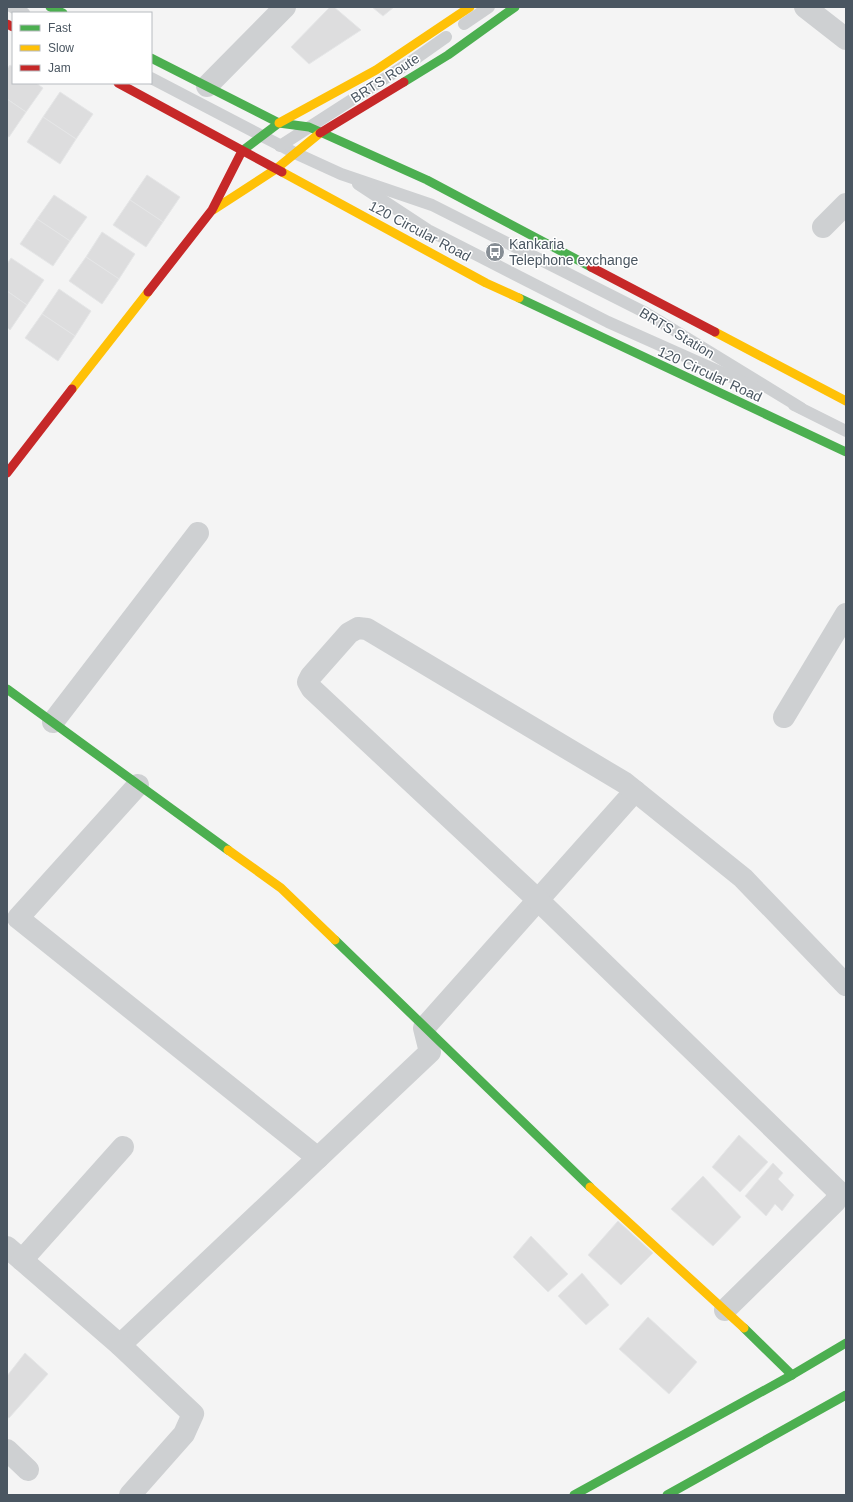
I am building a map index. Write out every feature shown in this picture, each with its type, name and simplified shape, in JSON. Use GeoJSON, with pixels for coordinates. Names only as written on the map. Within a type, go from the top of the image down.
{"type":"FeatureCollection","features":[{"type":"Feature","properties":{"kind":"main road"},"geometry":{"type":"LineString","coordinates":[[50,7],[62,12]]}},
{"type":"Feature","properties":{"kind":"main road"},"geometry":{"type":"LineString","coordinates":[[7,473],[212,210],[242,151],[279,123],[376,70],[470,7]]}},
{"type":"Feature","properties":{"kind":"main road"},"geometry":{"type":"LineString","coordinates":[[212,210],[276,169],[295,153],[314,130],[448,55],[515,7]]}},
{"type":"Feature","properties":{"kind":"main road"},"geometry":{"type":"LineString","coordinates":[[152,59],[279,123],[314,130],[427,180],[846,401]]}},
{"type":"Feature","properties":{"kind":"main road","name":"120 Circular Road"},"geometry":{"type":"LineString","coordinates":[[120,84],[486,283],[846,452]]}},
{"type":"Feature","properties":{"kind":"main road"},"geometry":{"type":"LineString","coordinates":[[7,689],[281,888],[569,1168],[724,1310],[792,1375]]}},
{"type":"Feature","properties":{"kind":"main road"},"geometry":{"type":"LineString","coordinates":[[574,1495],[792,1375],[846,1343]]}},
{"type":"Feature","properties":{"kind":"main road"},"geometry":{"type":"LineString","coordinates":[[667,1495],[846,1395]]}},
{"type":"Feature","properties":{"kind":"street"},"geometry":{"type":"LineString","coordinates":[[206,86],[285,7]]}},
{"type":"Feature","properties":{"kind":"street"},"geometry":{"type":"LineString","coordinates":[[805,7],[846,39]]}},
{"type":"Feature","properties":{"kind":"street"},"geometry":{"type":"LineString","coordinates":[[823,227],[846,204]]}},
{"type":"Feature","properties":{"kind":"street"},"geometry":{"type":"LineString","coordinates":[[53,722],[198,533]]}},
{"type":"Feature","properties":{"kind":"street"},"geometry":{"type":"LineString","coordinates":[[784,717],[846,614]]}},
{"type":"Feature","properties":{"kind":"street"},"geometry":{"type":"LineString","coordinates":[[724,1310],[835,1202],[839,1192],[538,900],[312,689],[308,682],[311,676],[349,633],[358,628],[367,629],[625,783],[743,878],[846,985]]}},
{"type":"Feature","properties":{"kind":"street"},"geometry":{"type":"LineString","coordinates":[[138,785],[13,925],[318,1158]]}},
{"type":"Feature","properties":{"kind":"street"},"geometry":{"type":"LineString","coordinates":[[120,1345],[430,1052],[424,1028],[635,791]]}},
{"type":"Feature","properties":{"kind":"street"},"geometry":{"type":"LineString","coordinates":[[123,1147],[15,1254],[120,1345],[193,1414],[184,1434],[130,1495]]}},
{"type":"Feature","properties":{"kind":"street"},"geometry":{"type":"LineString","coordinates":[[7,1450],[28,1470]]}},
{"type":"Feature","properties":{"kind":"lane"},"geometry":{"type":"LineString","coordinates":[[12,7],[22,12]]}},
{"type":"Feature","properties":{"kind":"lane","name":"BRTS Route"},"geometry":{"type":"LineString","coordinates":[[280,146],[314,130],[489,7]]}},
{"type":"Feature","properties":{"kind":"lane"},"geometry":{"type":"LineString","coordinates":[[152,79],[280,146],[341,174]]}},
{"type":"Feature","properties":{"kind":"lane","name":"BRTS Station"},"geometry":{"type":"LineString","coordinates":[[341,174],[428,230],[580,308],[608,322],[801,408]]}},
{"type":"Feature","properties":{"kind":"lane","name":"BRTS Station"},"geometry":{"type":"LineString","coordinates":[[341,174],[432,205],[646,313],[801,408]]}},
{"type":"Feature","properties":{"kind":"lane"},"geometry":{"type":"LineString","coordinates":[[801,408],[846,431]]}},
{"type":"Feature","properties":{"kind":"building"},"geometry":{"type":"Polygon","coordinates":[[[330,7],[334,7],[361,30],[309,64],[291,47],[330,7]]]}},
{"type":"Feature","properties":{"kind":"building"},"geometry":{"type":"Polygon","coordinates":[[[372,7],[394,7],[383,16],[372,7]]]}},
{"type":"Feature","properties":{"kind":"building"},"geometry":{"type":"Polygon","coordinates":[[[10,65],[12,66],[12,84],[37,84],[43,88],[26,112],[7,99],[7,69],[10,65]]]}},
{"type":"Feature","properties":{"kind":"building"},"geometry":{"type":"Polygon","coordinates":[[[60,92],[93,114],[76,139],[43,117],[60,92]]]}},
{"type":"Feature","properties":{"kind":"building"},"geometry":{"type":"Polygon","coordinates":[[[7,99],[26,112],[9,137],[7,136],[7,99]]]}},
{"type":"Feature","properties":{"kind":"building"},"geometry":{"type":"Polygon","coordinates":[[[43,117],[76,139],[60,164],[27,142],[43,117]]]}},
{"type":"Feature","properties":{"kind":"building"},"geometry":{"type":"Polygon","coordinates":[[[147,175],[180,197],[163,222],[130,200],[147,175]]]}},
{"type":"Feature","properties":{"kind":"building"},"geometry":{"type":"Polygon","coordinates":[[[54,195],[87,217],[70,241],[37,219],[54,195]]]}},
{"type":"Feature","properties":{"kind":"building"},"geometry":{"type":"Polygon","coordinates":[[[130,200],[163,222],[146,247],[113,225],[130,200]]]}},
{"type":"Feature","properties":{"kind":"building"},"geometry":{"type":"Polygon","coordinates":[[[37,219],[70,241],[53,266],[20,244],[37,219]]]}},
{"type":"Feature","properties":{"kind":"building"},"geometry":{"type":"Polygon","coordinates":[[[102,232],[135,254],[119,279],[86,257],[102,232]]]}},
{"type":"Feature","properties":{"kind":"building"},"geometry":{"type":"Polygon","coordinates":[[[86,257],[119,279],[102,304],[69,281],[86,257]]]}},
{"type":"Feature","properties":{"kind":"building"},"geometry":{"type":"Polygon","coordinates":[[[11,258],[44,280],[27,305],[7,291],[7,264],[11,258]]]}},
{"type":"Feature","properties":{"kind":"building"},"geometry":{"type":"Polygon","coordinates":[[[59,289],[91,311],[75,336],[42,314],[59,289]]]}},
{"type":"Feature","properties":{"kind":"building"},"geometry":{"type":"Polygon","coordinates":[[[7,291],[27,305],[10,330],[7,327],[7,291]]]}},
{"type":"Feature","properties":{"kind":"building"},"geometry":{"type":"Polygon","coordinates":[[[42,314],[75,336],[58,361],[25,338],[42,314]]]}},
{"type":"Feature","properties":{"kind":"building"},"geometry":{"type":"Polygon","coordinates":[[[739,1135],[768,1162],[740,1192],[712,1167],[739,1135]]]}},
{"type":"Feature","properties":{"kind":"building"},"geometry":{"type":"Polygon","coordinates":[[[773,1163],[783,1173],[778,1179],[794,1195],[782,1211],[775,1204],[766,1216],[745,1196],[773,1163]]]}},
{"type":"Feature","properties":{"kind":"building"},"geometry":{"type":"Polygon","coordinates":[[[703,1176],[741,1217],[713,1246],[671,1209],[703,1176]]]}},
{"type":"Feature","properties":{"kind":"building"},"geometry":{"type":"Polygon","coordinates":[[[618,1221],[653,1253],[621,1285],[588,1255],[618,1221]]]}},
{"type":"Feature","properties":{"kind":"building"},"geometry":{"type":"Polygon","coordinates":[[[531,1236],[568,1274],[548,1292],[513,1257],[531,1236]]]}},
{"type":"Feature","properties":{"kind":"building"},"geometry":{"type":"Polygon","coordinates":[[[582,1273],[609,1305],[586,1325],[558,1296],[582,1273]]]}},
{"type":"Feature","properties":{"kind":"building"},"geometry":{"type":"Polygon","coordinates":[[[648,1317],[697,1362],[669,1394],[619,1349],[648,1317]]]}},
{"type":"Feature","properties":{"kind":"building"},"geometry":{"type":"Polygon","coordinates":[[[25,1353],[48,1374],[9,1418],[7,1417],[7,1376],[25,1353]]]}},
{"type":"Feature","properties":{"kind":"traffic: fast"},"geometry":{"type":"LineString","coordinates":[[50,7],[61,12]]}},
{"type":"Feature","properties":{"kind":"traffic: fast"},"geometry":{"type":"LineString","coordinates":[[404,82],[448,55],[515,7]]}},
{"type":"Feature","properties":{"kind":"traffic: fast"},"geometry":{"type":"LineString","coordinates":[[152,59],[279,123],[309,127],[427,180],[591,267]]}},
{"type":"Feature","properties":{"kind":"traffic: fast"},"geometry":{"type":"LineString","coordinates":[[242,151],[279,123]]}},
{"type":"Feature","properties":{"kind":"traffic: fast"},"geometry":{"type":"LineString","coordinates":[[519,298],[846,452]]}},
{"type":"Feature","properties":{"kind":"traffic: fast"},"geometry":{"type":"LineString","coordinates":[[7,689],[228,850]]}},
{"type":"Feature","properties":{"kind":"traffic: fast"},"geometry":{"type":"LineString","coordinates":[[335,940],[590,1187]]}},
{"type":"Feature","properties":{"kind":"traffic: fast"},"geometry":{"type":"LineString","coordinates":[[744,1328],[792,1375]]}},
{"type":"Feature","properties":{"kind":"traffic: fast"},"geometry":{"type":"LineString","coordinates":[[574,1495],[792,1375],[846,1343]]}},
{"type":"Feature","properties":{"kind":"traffic: fast"},"geometry":{"type":"LineString","coordinates":[[667,1495],[846,1395]]}},
{"type":"Feature","properties":{"kind":"traffic: slow"},"geometry":{"type":"LineString","coordinates":[[279,123],[376,70],[470,7]]}},
{"type":"Feature","properties":{"kind":"traffic: slow"},"geometry":{"type":"LineString","coordinates":[[276,169],[320,133]]}},
{"type":"Feature","properties":{"kind":"traffic: slow"},"geometry":{"type":"LineString","coordinates":[[213,210],[276,169]]}},
{"type":"Feature","properties":{"kind":"traffic: slow"},"geometry":{"type":"LineString","coordinates":[[282,172],[486,283],[519,298]]}},
{"type":"Feature","properties":{"kind":"traffic: slow"},"geometry":{"type":"LineString","coordinates":[[72,389],[148,292]]}},
{"type":"Feature","properties":{"kind":"traffic: slow"},"geometry":{"type":"LineString","coordinates":[[715,332],[846,401]]}},
{"type":"Feature","properties":{"kind":"traffic: slow"},"geometry":{"type":"LineString","coordinates":[[228,850],[281,888],[335,940]]}},
{"type":"Feature","properties":{"kind":"traffic: slow"},"geometry":{"type":"LineString","coordinates":[[590,1187],[744,1328]]}},
{"type":"Feature","properties":{"kind":"traffic: jam"},"geometry":{"type":"LineString","coordinates":[[7,24],[12,26]]}},
{"type":"Feature","properties":{"kind":"traffic: jam"},"geometry":{"type":"LineString","coordinates":[[320,133],[404,82]]}},
{"type":"Feature","properties":{"kind":"traffic: jam"},"geometry":{"type":"LineString","coordinates":[[120,84],[282,172]]}},
{"type":"Feature","properties":{"kind":"traffic: jam"},"geometry":{"type":"LineString","coordinates":[[148,292],[212,210],[242,151]]}},
{"type":"Feature","properties":{"kind":"traffic: jam"},"geometry":{"type":"LineString","coordinates":[[591,267],[715,332]]}},
{"type":"Feature","properties":{"kind":"traffic: jam"},"geometry":{"type":"LineString","coordinates":[[7,473],[72,389]]}},
{"type":"Feature","properties":{"kind":"place","name":"Kankaria Telephone exchange"},"geometry":{"type":"Point","coordinates":[495,252]}}]}
